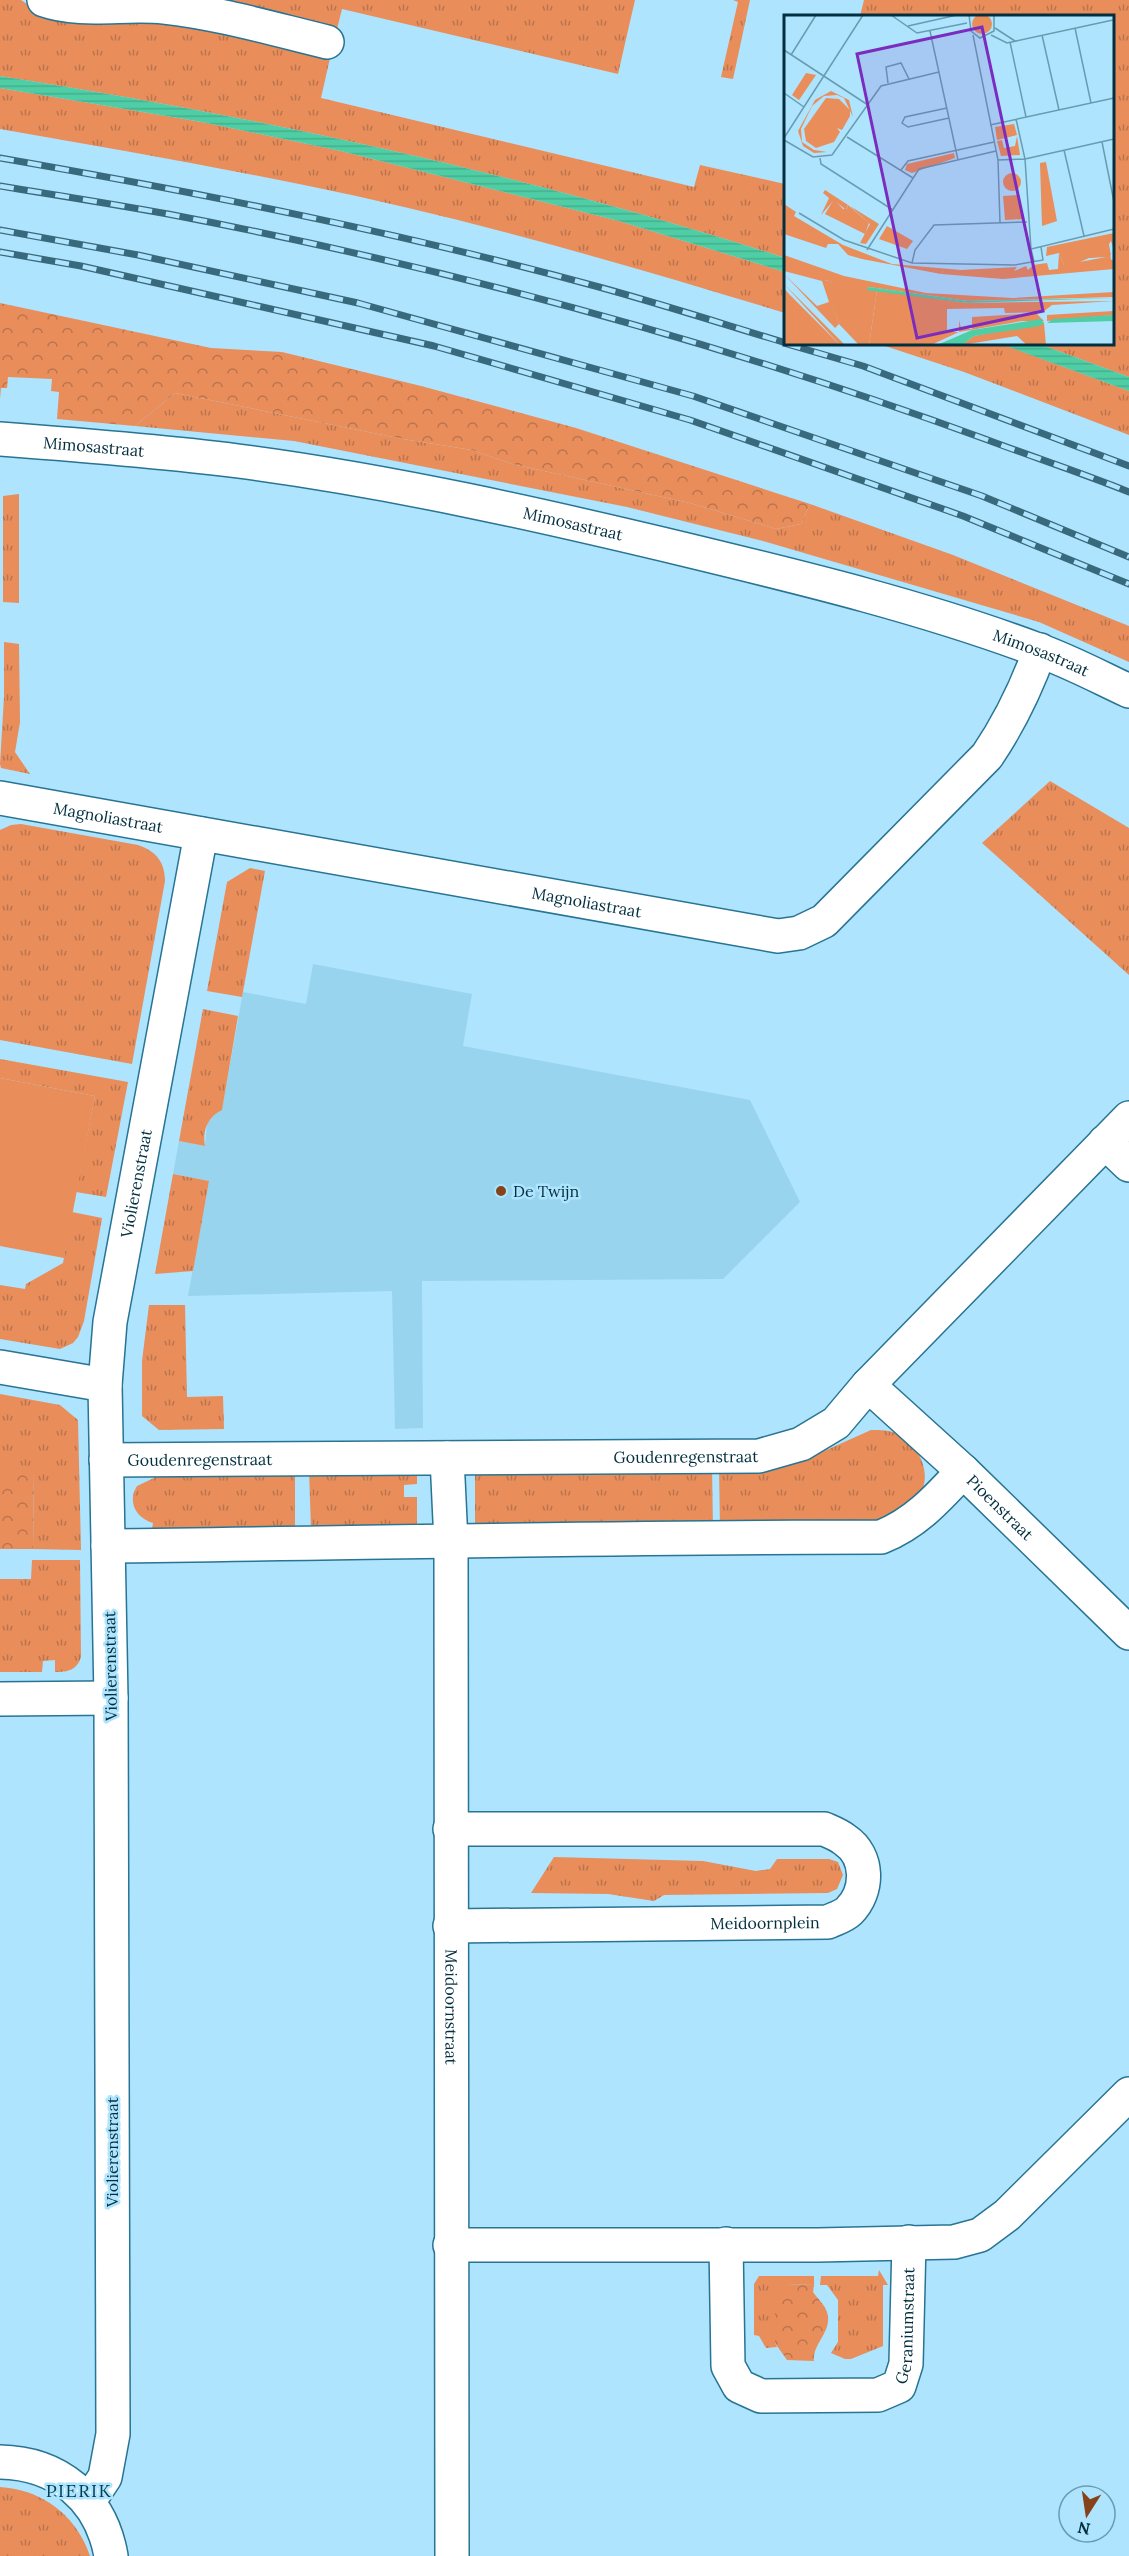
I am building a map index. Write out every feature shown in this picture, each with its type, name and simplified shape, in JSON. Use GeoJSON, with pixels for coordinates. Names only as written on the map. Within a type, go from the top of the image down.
{"type":"FeatureCollection","features":[{"type":"Feature","properties":{"kind":"street"},"geometry":{"type":"LineString","coordinates":[[45,0],[66,5],[131,5],[220,16],[327,42]]}},
{"type":"Feature","properties":{"kind":"street","name":"Mimosastraat"},"geometry":{"type":"LineString","coordinates":[[0,440],[150,451],[240,461],[485,504],[786,574],[894,604],[1040,650],[1129,690]]}},
{"type":"Feature","properties":{"kind":"street","name":"Magnoliastraat"},"geometry":{"type":"LineString","coordinates":[[0,798],[778,936],[799,933],[824,921],[987,756],[1007,727],[1022,697],[1040,650]]}},
{"type":"Feature","properties":{"kind":"street","name":"Violierenstraat"},"geometry":{"type":"LineString","coordinates":[[89,2501],[105,2477],[113,2434],[111,1698],[105,1385],[110,1322],[201,834]]}},
{"type":"Feature","properties":{"kind":"street","name":"Goudenregenstraat"},"geometry":{"type":"LineString","coordinates":[[106,1460],[759,1456],[801,1444],[836,1424],[868,1385],[1129,1118]]}},
{"type":"Feature","properties":{"kind":"street"},"geometry":{"type":"LineString","coordinates":[[1105,1142],[1129,1166]]}},
{"type":"Feature","properties":{"kind":"street"},"geometry":{"type":"LineString","coordinates":[[0,1367],[105,1385]]}},
{"type":"Feature","properties":{"kind":"street","name":"Pioenstraat"},"geometry":{"type":"LineString","coordinates":[[868,1385],[963,1471],[1129,1633]]}},
{"type":"Feature","properties":{"kind":"street","name":"Meidoornstraat"},"geometry":{"type":"LineString","coordinates":[[447,1458],[451,1542],[452,2556]]}},
{"type":"Feature","properties":{"kind":"street"},"geometry":{"type":"LineString","coordinates":[[108,1546],[719,1537],[881,1537],[901,1528],[926,1511],[963,1471]]}},
{"type":"Feature","properties":{"kind":"street"},"geometry":{"type":"LineString","coordinates":[[0,1699],[111,1698]]}},
{"type":"Feature","properties":{"kind":"street","name":"Meidoornplein"},"geometry":{"type":"LineString","coordinates":[[450,1829],[824,1829],[846,1840],[856,1850],[862,1860],[865,1875],[860,1896],[848,1912],[828,1922],[450,1926]]}},
{"type":"Feature","properties":{"kind":"street","name":"Geraniumstraat"},"geometry":{"type":"LineString","coordinates":[[450,2245],[818,2245],[954,2242],[980,2235],[1007,2215],[1129,2094]]}},
{"type":"Feature","properties":{"kind":"street","name":"Geraniumstraat"},"geometry":{"type":"LineString","coordinates":[[726,2244],[728,2366],[739,2386],[761,2396],[878,2395],[899,2386],[906,2364],[909,2242]]}},
{"type":"Feature","properties":{"kind":"street"},"geometry":{"type":"LineString","coordinates":[[0,2462],[36,2466],[64,2480],[89,2501],[108,2539],[111,2556]]}},
{"type":"Feature","properties":{"kind":"shaded area"},"geometry":{"type":"Polygon","coordinates":[[[0,76],[199,110],[396,152],[592,200],[689,228],[784,258],[784,272],[619,221],[341,151],[202,122],[0,88],[0,76]]]}},
{"type":"Feature","properties":{"kind":"shaded area"},"geometry":{"type":"Polygon","coordinates":[[[1004,345],[1042,345],[1129,377],[1129,391],[1004,345]]]}},
{"type":"Feature","properties":{"kind":"shaded area","name":"De Twijn"},"geometry":{"type":"Polygon","coordinates":[[[313,964],[472,994],[463,1046],[750,1100],[800,1202],[723,1279],[422,1281],[423,1428],[395,1429],[392,1291],[188,1296],[209,1181],[173,1174],[179,1141],[205,1146],[207,1124],[222,1109],[243,992],[306,1004],[313,964]]]}},
{"type":"Feature","properties":{"kind":"green space"},"geometry":{"type":"Polygon","coordinates":[[[0,0],[21,0],[33,8],[146,17],[324,53],[330,58],[321,98],[694,187],[700,165],[784,184],[784,258],[592,200],[396,152],[199,110],[0,76],[0,0]]]}},
{"type":"Feature","properties":{"kind":"green space"},"geometry":{"type":"Polygon","coordinates":[[[189,0],[635,0],[618,74],[342,9],[336,33],[189,0]]]}},
{"type":"Feature","properties":{"kind":"green space"},"geometry":{"type":"Polygon","coordinates":[[[733,0],[750,0],[733,79],[721,77],[738,2],[733,0]]]}},
{"type":"Feature","properties":{"kind":"green space"},"geometry":{"type":"Polygon","coordinates":[[[864,0],[1129,0],[1129,377],[1042,345],[1114,345],[1114,15],[860,15],[864,0]]]}},
{"type":"Feature","properties":{"kind":"green space"},"geometry":{"type":"Polygon","coordinates":[[[0,88],[202,122],[341,151],[619,221],[784,272],[784,313],[581,253],[401,206],[230,170],[0,129],[0,88]]]}},
{"type":"Feature","properties":{"kind":"green space"},"geometry":{"type":"Polygon","coordinates":[[[0,303],[211,348],[282,352],[421,386],[576,428],[810,504],[801,524],[776,529],[690,503],[512,464],[472,450],[403,439],[175,393],[135,426],[57,419],[59,392],[51,391],[52,379],[8,377],[7,388],[1,388],[0,399],[0,303]]]}},
{"type":"Feature","properties":{"kind":"green space"},"geometry":{"type":"Polygon","coordinates":[[[882,345],[1007,346],[1129,391],[1129,435],[964,372],[882,345]]]}},
{"type":"Feature","properties":{"kind":"green space"},"geometry":{"type":"Polygon","coordinates":[[[175,393],[403,439],[472,450],[512,464],[690,503],[776,529],[801,524],[810,504],[953,555],[1129,626],[1129,662],[1039,622],[763,541],[627,507],[294,441],[135,426],[175,393]]]}},
{"type":"Feature","properties":{"kind":"green space"},"geometry":{"type":"Polygon","coordinates":[[[19,494],[19,603],[3,602],[3,496],[19,494]]]}},
{"type":"Feature","properties":{"kind":"green space"},"geometry":{"type":"Polygon","coordinates":[[[4,642],[19,644],[20,722],[15,752],[30,774],[1,768],[0,764],[4,697],[4,642]]]}},
{"type":"Feature","properties":{"kind":"green space"},"geometry":{"type":"Polygon","coordinates":[[[1050,781],[1129,828],[1129,975],[982,843],[1050,781]]]}},
{"type":"Feature","properties":{"kind":"green space"},"geometry":{"type":"Polygon","coordinates":[[[21,824],[138,845],[150,850],[161,863],[165,881],[132,1064],[0,1040],[0,830],[21,824]]]}},
{"type":"Feature","properties":{"kind":"green space"},"geometry":{"type":"Polygon","coordinates":[[[250,868],[265,871],[242,997],[207,991],[227,882],[250,868]]]}},
{"type":"Feature","properties":{"kind":"green space"},"geometry":{"type":"Polygon","coordinates":[[[203,1009],[238,1016],[222,1110],[213,1116],[207,1125],[204,1135],[205,1146],[179,1141],[203,1009]]]}},
{"type":"Feature","properties":{"kind":"green space"},"geometry":{"type":"Polygon","coordinates":[[[0,1059],[128,1082],[106,1197],[76,1192],[95,1096],[0,1078],[0,1059]]]}},
{"type":"Feature","properties":{"kind":"green space"},"geometry":{"type":"Polygon","coordinates":[[[0,1078],[95,1096],[64,1258],[0,1246],[0,1078]]]}},
{"type":"Feature","properties":{"kind":"green space"},"geometry":{"type":"Polygon","coordinates":[[[173,1174],[209,1181],[193,1271],[155,1274],[173,1174]]]}},
{"type":"Feature","properties":{"kind":"green space"},"geometry":{"type":"Polygon","coordinates":[[[72,1212],[102,1218],[84,1321],[78,1337],[73,1343],[60,1349],[0,1339],[0,1285],[25,1289],[26,1284],[63,1263],[72,1212]]]}},
{"type":"Feature","properties":{"kind":"green space"},"geometry":{"type":"Polygon","coordinates":[[[149,1305],[185,1305],[187,1397],[223,1396],[224,1429],[159,1430],[142,1416],[142,1361],[149,1305]]]}},
{"type":"Feature","properties":{"kind":"green space"},"geometry":{"type":"Polygon","coordinates":[[[0,1394],[60,1405],[78,1420],[81,1550],[33,1549],[34,1471],[0,1471],[0,1394]]]}},
{"type":"Feature","properties":{"kind":"green space"},"geometry":{"type":"Polygon","coordinates":[[[871,1430],[892,1432],[905,1439],[917,1452],[924,1468],[924,1486],[920,1494],[889,1522],[720,1527],[719,1468],[787,1465],[802,1461],[871,1430]]]}},
{"type":"Feature","properties":{"kind":"green space"},"geometry":{"type":"Polygon","coordinates":[[[712,1468],[713,1527],[481,1526],[475,1524],[475,1474],[477,1473],[712,1468]]]}},
{"type":"Feature","properties":{"kind":"green space"},"geometry":{"type":"Polygon","coordinates":[[[295,1470],[295,1529],[152,1529],[153,1523],[138,1513],[133,1503],[137,1486],[154,1478],[153,1472],[295,1470]]]}},
{"type":"Feature","properties":{"kind":"green space"},"geometry":{"type":"Polygon","coordinates":[[[309,1470],[417,1473],[417,1484],[404,1485],[404,1497],[417,1497],[417,1525],[311,1529],[309,1470]]]}},
{"type":"Feature","properties":{"kind":"green space"},"geometry":{"type":"Polygon","coordinates":[[[0,1471],[34,1471],[33,1549],[0,1549],[0,1471]]]}},
{"type":"Feature","properties":{"kind":"green space"},"geometry":{"type":"Polygon","coordinates":[[[32,1560],[80,1560],[81,1657],[74,1667],[64,1671],[55,1672],[55,1660],[43,1661],[42,1672],[0,1672],[0,1579],[31,1579],[32,1560]]]}},
{"type":"Feature","properties":{"kind":"green space"},"geometry":{"type":"Polygon","coordinates":[[[554,1857],[703,1861],[756,1871],[770,1869],[777,1859],[829,1859],[838,1862],[843,1875],[837,1889],[828,1893],[664,1895],[654,1901],[608,1894],[531,1893],[554,1857]]]}},
{"type":"Feature","properties":{"kind":"green space"},"geometry":{"type":"Polygon","coordinates":[[[879,2270],[888,2285],[883,2285],[883,2346],[851,2359],[831,2353],[838,2342],[838,2300],[827,2285],[820,2285],[821,2276],[878,2276],[879,2270]]]}},
{"type":"Feature","properties":{"kind":"green space"},"geometry":{"type":"Polygon","coordinates":[[[759,2276],[814,2276],[814,2285],[787,2284],[775,2343],[777,2347],[766,2348],[759,2336],[754,2335],[754,2284],[759,2276]]]}},
{"type":"Feature","properties":{"kind":"green space"},"geometry":{"type":"Polygon","coordinates":[[[787,2284],[814,2285],[813,2292],[827,2312],[827,2326],[816,2349],[814,2361],[787,2360],[775,2343],[775,2302],[787,2284]]]}},
{"type":"Feature","properties":{"kind":"green space"},"geometry":{"type":"Polygon","coordinates":[[[0,2487],[30,2493],[56,2507],[76,2528],[90,2556],[0,2556],[0,2487]]]}},
{"type":"Feature","properties":{"kind":"railway"},"geometry":{"type":"LineString","coordinates":[[0,158],[301,215],[451,249],[622,294],[784,342]]}},
{"type":"Feature","properties":{"kind":"railway"},"geometry":{"type":"LineString","coordinates":[[0,186],[168,214],[272,235],[376,258],[581,310],[785,370],[1129,492]]}},
{"type":"Feature","properties":{"kind":"railway"},"geometry":{"type":"LineString","coordinates":[[0,230],[138,255],[358,303],[693,396],[982,496],[1129,557]]}},
{"type":"Feature","properties":{"kind":"railway"},"geometry":{"type":"LineString","coordinates":[[0,252],[81,266],[434,346],[690,420],[963,516],[1129,584]]}},
{"type":"Feature","properties":{"kind":"railway"},"geometry":{"type":"LineString","coordinates":[[790,345],[863,366],[1129,466]]}},
{"type":"Feature","properties":{"kind":"place","name":"De Twijn"},"geometry":{"type":"Point","coordinates":[501,1191]}},
{"type":"Feature","properties":{"kind":"district","name":"PIERIK"},"geometry":{"type":"Point","coordinates":[79,2491]}}]}
